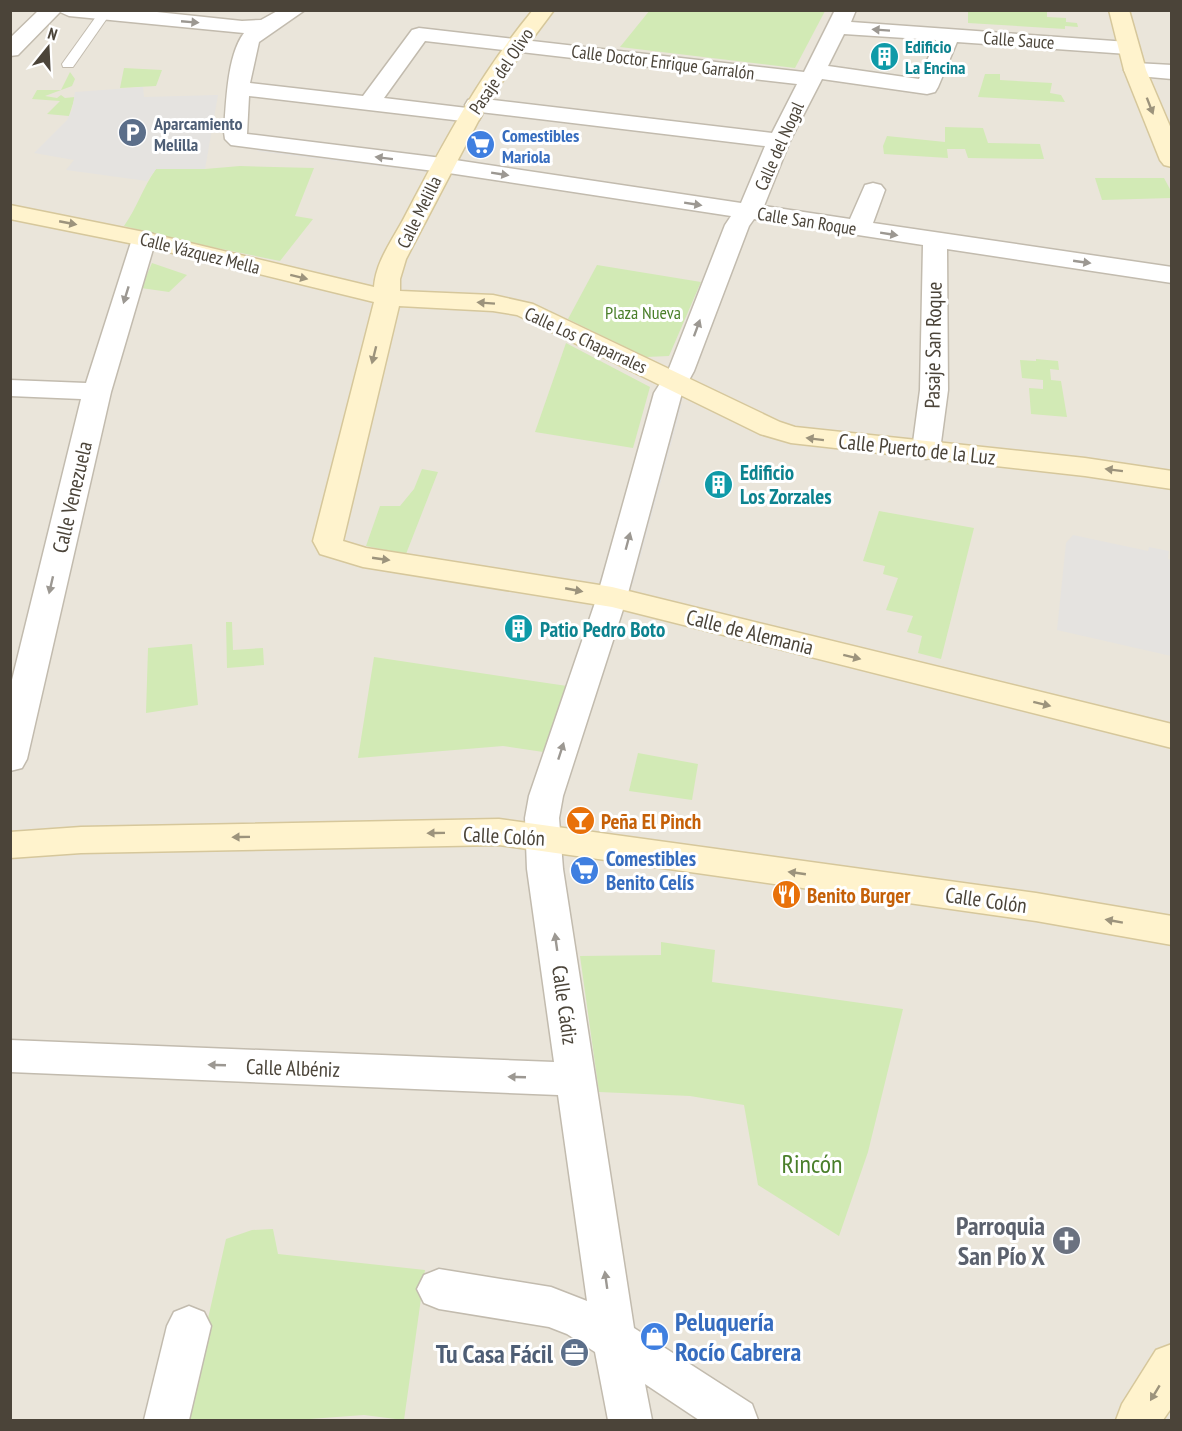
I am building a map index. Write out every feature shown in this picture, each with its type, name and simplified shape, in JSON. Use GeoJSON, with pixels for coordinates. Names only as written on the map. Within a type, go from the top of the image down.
{"type":"FeatureCollection","features":[{"type":"Feature","properties":{"kind":"street"},"geometry":{"type":"LineString","coordinates":[[10,50],[51,10]]}},
{"type":"Feature","properties":{"kind":"street"},"geometry":{"type":"LineString","coordinates":[[69,10],[242,27],[266,26]]}},
{"type":"Feature","properties":{"kind":"street","name":"Calle Melilla"},"geometry":{"type":"LineString","coordinates":[[295,10],[254,34],[249,41],[238,88],[235,132],[239,140],[442,165],[390,270],[385,290],[388,298],[328,541]]}},
{"type":"Feature","properties":{"kind":"street","name":"Pasaje del Olivo"},"geometry":{"type":"LineString","coordinates":[[442,165],[473,110],[516,44],[544,10]]}},
{"type":"Feature","properties":{"kind":"street"},"geometry":{"type":"LineString","coordinates":[[1119,10],[1135,70],[1172,159]]}},
{"type":"Feature","properties":{"kind":"street","name":"Calle Sauce"},"geometry":{"type":"LineString","coordinates":[[842,19],[949,35],[1128,48]]}},
{"type":"Feature","properties":{"kind":"street","name":"Calle del Nogal"},"geometry":{"type":"LineString","coordinates":[[674,382],[681,371],[737,225],[756,200],[779,141],[842,19]]}},
{"type":"Feature","properties":{"kind":"street","name":"Calle Doctor Enrique Garralón"},"geometry":{"type":"LineString","coordinates":[[369,103],[419,34],[927,87],[949,35]]}},
{"type":"Feature","properties":{"kind":"street"},"geometry":{"type":"LineString","coordinates":[[1135,70],[1172,72]]}},
{"type":"Feature","properties":{"kind":"street"},"geometry":{"type":"LineString","coordinates":[[238,88],[369,103],[473,110],[779,141]]}},
{"type":"Feature","properties":{"kind":"street","name":"Calle San Roque"},"geometry":{"type":"LineString","coordinates":[[442,165],[1172,275]]}},
{"type":"Feature","properties":{"kind":"street"},"geometry":{"type":"LineString","coordinates":[[859,229],[873,190]]}},
{"type":"Feature","properties":{"kind":"street","name":"Calle Vázquez Mella"},"geometry":{"type":"LineString","coordinates":[[10,213],[144,239],[388,298]]}},
{"type":"Feature","properties":{"kind":"street","name":"Calle Venezuela"},"geometry":{"type":"LineString","coordinates":[[10,759],[24,638],[144,239]]}},
{"type":"Feature","properties":{"kind":"street","name":"Pasaje San Roque"},"geometry":{"type":"LineString","coordinates":[[926,450],[934,390],[935,241]]}},
{"type":"Feature","properties":{"kind":"street","name":"Calle Los Chaparrales"},"geometry":{"type":"LineString","coordinates":[[388,298],[493,303],[524,309],[674,382]]}},
{"type":"Feature","properties":{"kind":"street","name":"Calle Puerto de la Luz"},"geometry":{"type":"LineString","coordinates":[[674,382],[779,432],[850,443],[1131,472],[1172,480]]}},
{"type":"Feature","properties":{"kind":"street","name":"Calle Cádiz"},"geometry":{"type":"LineString","coordinates":[[630,1420],[614,1338],[575,1079],[545,869],[542,818],[546,796],[612,597],[668,393],[674,382]]}},
{"type":"Feature","properties":{"kind":"street"},"geometry":{"type":"LineString","coordinates":[[10,388],[97,392]]}},
{"type":"Feature","properties":{"kind":"street","name":"Calle de Alemania"},"geometry":{"type":"LineString","coordinates":[[328,541],[331,547],[363,557],[612,597],[1172,736]]}},
{"type":"Feature","properties":{"kind":"street","name":"Calle Colón"},"geometry":{"type":"LineString","coordinates":[[10,845],[81,840],[499,832],[1024,905],[1172,931]]}},
{"type":"Feature","properties":{"kind":"street","name":"Calle Albéniz"},"geometry":{"type":"LineString","coordinates":[[10,1056],[575,1079]]}},
{"type":"Feature","properties":{"kind":"street"},"geometry":{"type":"LineString","coordinates":[[439,1288],[551,1307],[582,1320],[614,1338],[736,1420]]}},
{"type":"Feature","properties":{"kind":"street"},"geometry":{"type":"LineString","coordinates":[[166,1420],[189,1326]]}},
{"type":"Feature","properties":{"kind":"street"},"geometry":{"type":"LineString","coordinates":[[1138,1420],[1172,1365]]}},
{"type":"Feature","properties":{"kind":"lane"},"geometry":{"type":"LineString","coordinates":[[68,64],[104,14]]}},
{"type":"Feature","properties":{"kind":"shaded area"},"geometry":{"type":"Polygon","coordinates":[[[11,11],[1171,11],[1171,1420],[11,1420],[11,11]]]}},
{"type":"Feature","properties":{"kind":"shaded area","name":"Aparcamiento Melilla"},"geometry":{"type":"Polygon","coordinates":[[[143,87],[144,97],[218,95],[205,169],[156,169],[147,181],[66,170],[74,160],[34,153],[67,120],[72,110],[75,92],[143,87]]]}},
{"type":"Feature","properties":{"kind":"shaded area"},"geometry":{"type":"Polygon","coordinates":[[[260,147],[429,168],[427,172],[257,151],[260,147]]]}},
{"type":"Feature","properties":{"kind":"shaded area"},"geometry":{"type":"Polygon","coordinates":[[[673,403],[682,404],[633,584],[623,582],[673,403]]]}},
{"type":"Feature","properties":{"kind":"shaded area"},"geometry":{"type":"Polygon","coordinates":[[[1073,535],[1148,551],[1149,547],[1169,551],[1168,559],[1172,560],[1171,656],[1057,630],[1066,543],[1073,535]]]}},
{"type":"Feature","properties":{"kind":"green space"},"geometry":{"type":"Polygon","coordinates":[[[650,10],[825,11],[795,68],[620,47],[650,10]]]}},
{"type":"Feature","properties":{"kind":"green space"},"geometry":{"type":"Polygon","coordinates":[[[968,11],[1047,12],[1047,17],[1066,18],[1066,22],[1077,23],[1078,27],[1065,26],[1065,29],[968,23],[968,11]]]}},
{"type":"Feature","properties":{"kind":"green space"},"geometry":{"type":"Polygon","coordinates":[[[124,68],[162,70],[156,86],[120,88],[124,68]]]}},
{"type":"Feature","properties":{"kind":"green space"},"geometry":{"type":"Polygon","coordinates":[[[70,72],[75,79],[72,86],[45,96],[75,97],[69,116],[47,114],[60,101],[32,99],[37,90],[61,90],[70,72]]]}},
{"type":"Feature","properties":{"kind":"green space"},"geometry":{"type":"Polygon","coordinates":[[[985,74],[1000,74],[1000,80],[1052,83],[1050,93],[1061,95],[1065,102],[978,97],[985,74]]]}},
{"type":"Feature","properties":{"kind":"green space"},"geometry":{"type":"Polygon","coordinates":[[[945,127],[983,128],[988,143],[1040,144],[1044,159],[968,158],[965,149],[947,149],[948,158],[884,154],[883,146],[887,136],[945,142],[945,127]]]}},
{"type":"Feature","properties":{"kind":"green space"},"geometry":{"type":"Polygon","coordinates":[[[240,166],[314,168],[295,216],[313,219],[280,261],[124,226],[156,169],[240,166]]]}},
{"type":"Feature","properties":{"kind":"green space"},"geometry":{"type":"Polygon","coordinates":[[[1095,178],[1164,178],[1171,191],[1171,198],[1102,200],[1095,178]]]}},
{"type":"Feature","properties":{"kind":"green space"},"geometry":{"type":"Polygon","coordinates":[[[152,263],[187,275],[169,292],[141,288],[152,263]]]}},
{"type":"Feature","properties":{"kind":"green space","name":"Plaza Nueva"},"geometry":{"type":"Polygon","coordinates":[[[597,265],[701,282],[669,356],[646,357],[568,319],[597,265]]]}},
{"type":"Feature","properties":{"kind":"green space","name":"Plaza Nueva"},"geometry":{"type":"Polygon","coordinates":[[[566,343],[650,387],[633,448],[535,432],[566,343]]]}},
{"type":"Feature","properties":{"kind":"green space"},"geometry":{"type":"Polygon","coordinates":[[[1036,359],[1058,361],[1059,370],[1050,369],[1051,380],[1061,381],[1067,417],[1031,414],[1029,388],[1043,389],[1043,380],[1022,378],[1020,360],[1036,361],[1036,359]]]}},
{"type":"Feature","properties":{"kind":"green space"},"geometry":{"type":"Polygon","coordinates":[[[422,469],[438,472],[406,554],[366,546],[380,506],[400,506],[414,489],[422,469]]]}},
{"type":"Feature","properties":{"kind":"green space"},"geometry":{"type":"Polygon","coordinates":[[[879,511],[974,528],[941,659],[918,653],[922,636],[907,632],[913,616],[886,610],[898,578],[883,574],[885,566],[863,561],[879,511]]]}},
{"type":"Feature","properties":{"kind":"green space"},"geometry":{"type":"Polygon","coordinates":[[[226,622],[232,622],[233,650],[263,648],[264,665],[227,668],[226,622]]]}},
{"type":"Feature","properties":{"kind":"green space"},"geometry":{"type":"Polygon","coordinates":[[[192,644],[198,705],[146,713],[148,648],[192,644]]]}},
{"type":"Feature","properties":{"kind":"green space"},"geometry":{"type":"Polygon","coordinates":[[[374,657],[567,686],[550,753],[503,746],[358,758],[374,657]]]}},
{"type":"Feature","properties":{"kind":"green space"},"geometry":{"type":"Polygon","coordinates":[[[638,753],[698,764],[692,800],[629,791],[638,753]]]}},
{"type":"Feature","properties":{"kind":"green space","name":"Rincón"},"geometry":{"type":"Polygon","coordinates":[[[661,942],[715,950],[712,982],[903,1009],[868,1152],[839,1236],[758,1185],[744,1105],[690,1096],[599,1092],[580,956],[661,955],[661,942]]]}},
{"type":"Feature","properties":{"kind":"green space"},"geometry":{"type":"Polygon","coordinates":[[[273,1229],[278,1254],[425,1270],[404,1420],[364,1415],[296,1420],[185,1420],[226,1239],[252,1230],[273,1229]]]}},
{"type":"Feature","properties":{"kind":"place","name":"Edificio La Encina"},"geometry":{"type":"Point","coordinates":[884,56]}},
{"type":"Feature","properties":{"kind":"place","name":"Aparcamiento Melilla"},"geometry":{"type":"Point","coordinates":[133,133]}},
{"type":"Feature","properties":{"kind":"place","name":"Comestibles Mariola"},"geometry":{"type":"Point","coordinates":[481,145]}},
{"type":"Feature","properties":{"kind":"place","name":"Edificio Los Zorzales"},"geometry":{"type":"Point","coordinates":[719,484]}},
{"type":"Feature","properties":{"kind":"place","name":"Patio Pedro Boto"},"geometry":{"type":"Point","coordinates":[519,629]}},
{"type":"Feature","properties":{"kind":"place","name":"Peña El Pinch"},"geometry":{"type":"Point","coordinates":[580,821]}},
{"type":"Feature","properties":{"kind":"place","name":"Comestibles Benito Celís"},"geometry":{"type":"Point","coordinates":[585,870]}},
{"type":"Feature","properties":{"kind":"place","name":"Benito Burger"},"geometry":{"type":"Point","coordinates":[786,895]}},
{"type":"Feature","properties":{"kind":"place","name":"Parroquia San Pío X"},"geometry":{"type":"Point","coordinates":[1066,1240]}},
{"type":"Feature","properties":{"kind":"place","name":"Peluquería Rocío Cabrera"},"geometry":{"type":"Point","coordinates":[654,1336]}},
{"type":"Feature","properties":{"kind":"place","name":"Tu Casa Fácil"},"geometry":{"type":"Point","coordinates":[574,1353]}}]}
